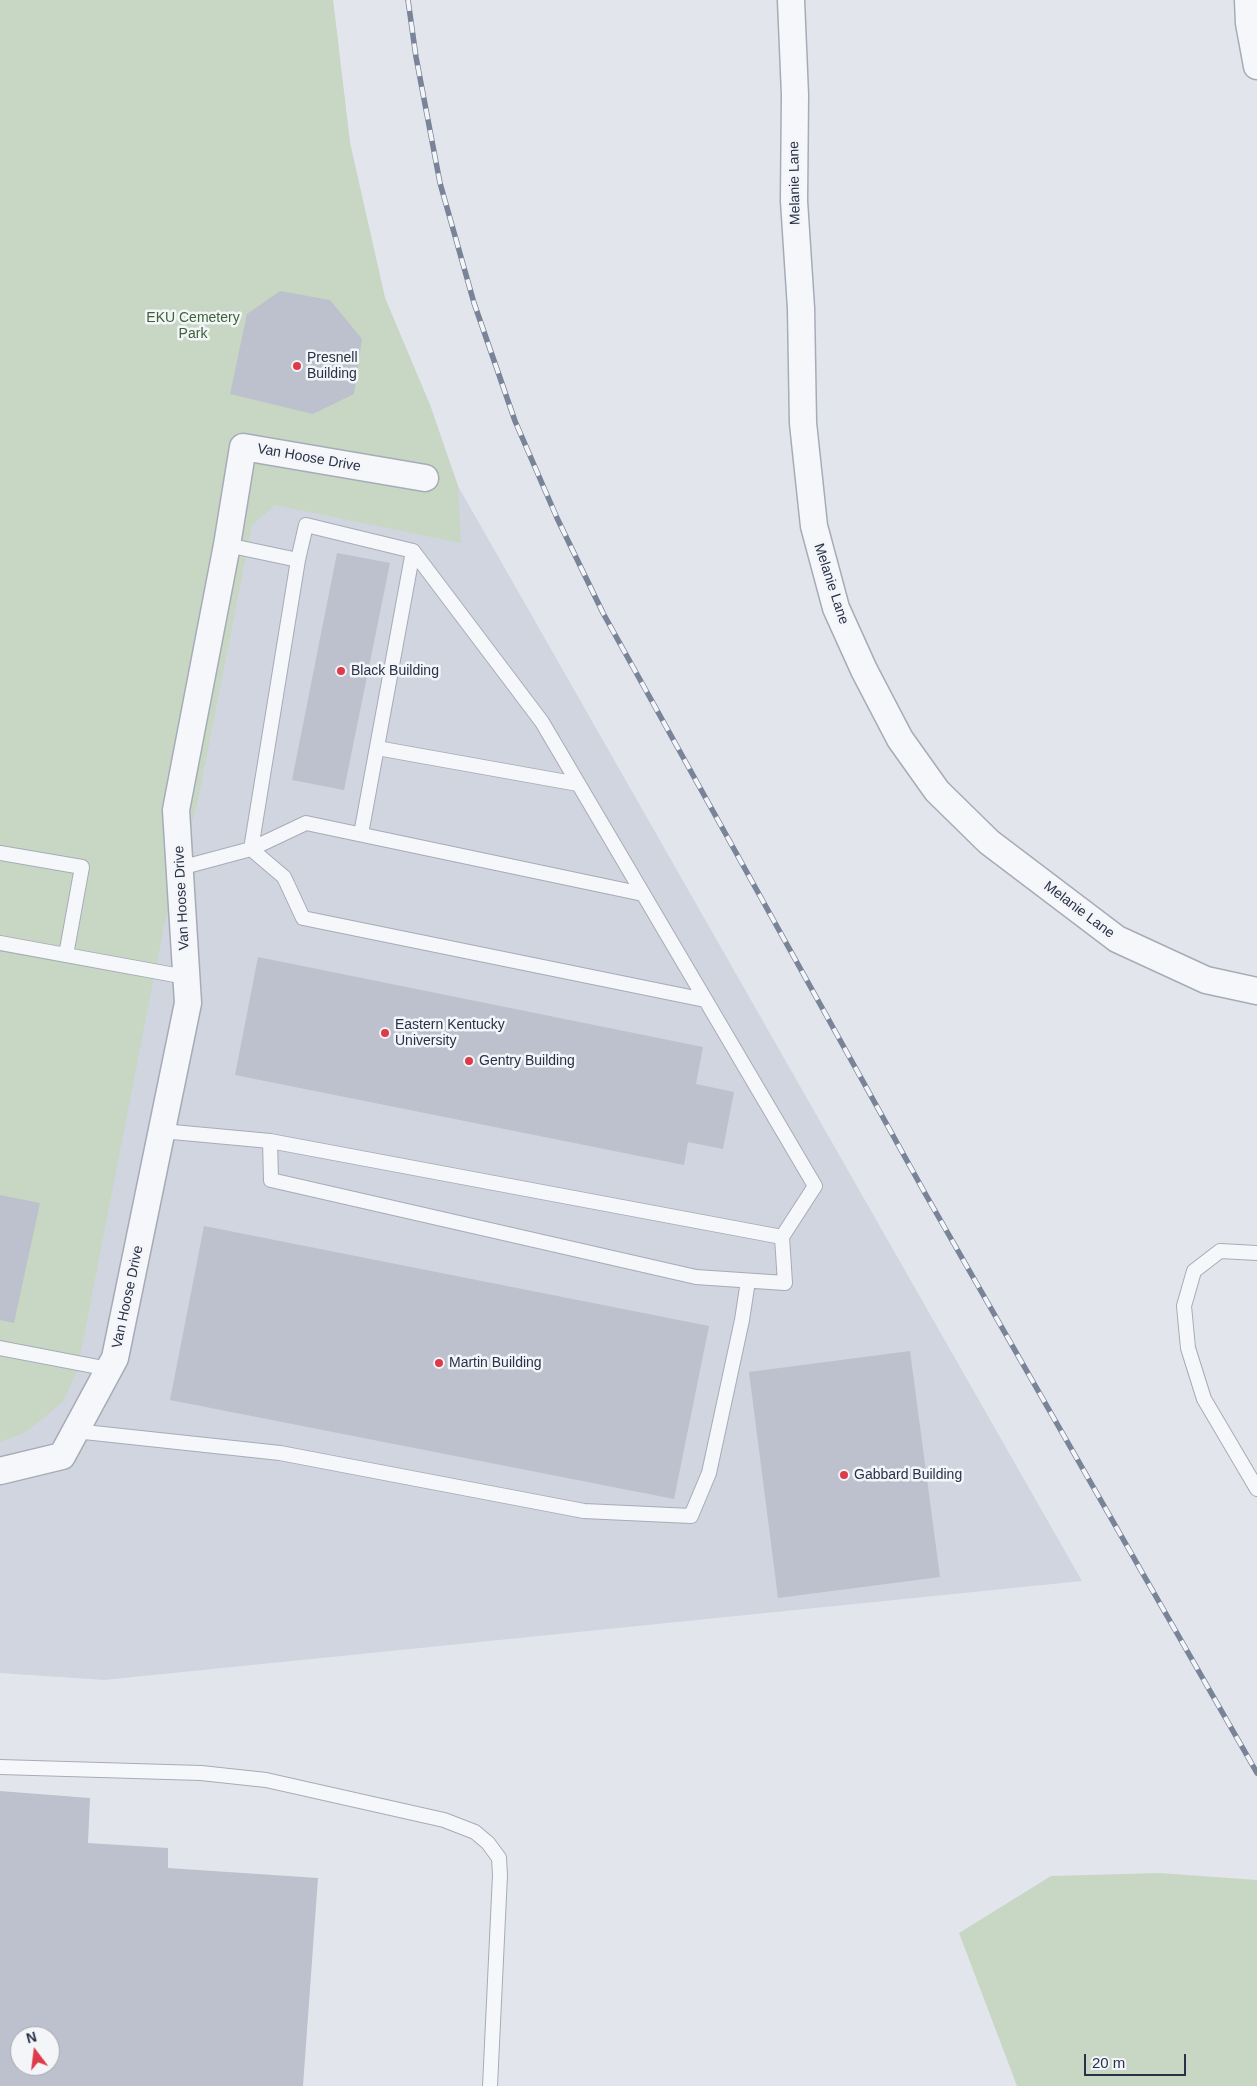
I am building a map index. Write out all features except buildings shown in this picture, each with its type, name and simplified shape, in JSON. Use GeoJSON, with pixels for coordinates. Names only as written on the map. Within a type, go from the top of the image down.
{"type":"FeatureCollection","features":[{"type":"Feature","properties":{"kind":"street","name":"Melanie Lane"},"geometry":{"type":"LineString","coordinates":[[791,0],[795,96],[794,200],[801,308],[803,423],[814,526],[836,608],[864,670],[900,739],[937,791],[989,842],[1117,939],[1206,980],[1257,991]]}},
{"type":"Feature","properties":{"kind":"street"},"geometry":{"type":"LineString","coordinates":[[1248,0],[1249,23],[1257,66]]}},
{"type":"Feature","properties":{"kind":"street","name":"Van Hoose Drive"},"geometry":{"type":"LineString","coordinates":[[0,1471],[62,1456],[115,1358],[188,1003],[176,810],[227,545],[243,446],[425,478]]}},
{"type":"Feature","properties":{"kind":"lane"},"geometry":{"type":"LineString","coordinates":[[251,849],[298,560],[306,525],[413,551],[542,722],[814,1186],[782,1236],[785,1283],[696,1277],[271,1180],[270,1141]]}},
{"type":"Feature","properties":{"kind":"lane"},"geometry":{"type":"LineString","coordinates":[[227,545],[298,560]]}},
{"type":"Feature","properties":{"kind":"lane"},"geometry":{"type":"LineString","coordinates":[[361,834],[413,551]]}},
{"type":"Feature","properties":{"kind":"lane"},"geometry":{"type":"LineString","coordinates":[[377,748],[578,784]]}},
{"type":"Feature","properties":{"kind":"lane"},"geometry":{"type":"LineString","coordinates":[[180,868],[251,849],[306,823],[643,894]]}},
{"type":"Feature","properties":{"kind":"lane"},"geometry":{"type":"LineString","coordinates":[[251,849],[284,878],[303,918],[705,1000]]}},
{"type":"Feature","properties":{"kind":"lane"},"geometry":{"type":"LineString","coordinates":[[0,853],[82,868],[66,955]]}},
{"type":"Feature","properties":{"kind":"lane"},"geometry":{"type":"LineString","coordinates":[[0,943],[186,977]]}},
{"type":"Feature","properties":{"kind":"lane"},"geometry":{"type":"LineString","coordinates":[[162,1131],[270,1141],[782,1236]]}},
{"type":"Feature","properties":{"kind":"lane"},"geometry":{"type":"LineString","coordinates":[[1257,1253],[1220,1251],[1194,1271],[1184,1306],[1188,1348],[1204,1399],[1257,1489]]}},
{"type":"Feature","properties":{"kind":"lane"},"geometry":{"type":"LineString","coordinates":[[75,1431],[280,1452],[584,1511],[692,1516],[708,1473],[742,1320],[748,1281]]}},
{"type":"Feature","properties":{"kind":"lane"},"geometry":{"type":"LineString","coordinates":[[0,1348],[109,1369]]}},
{"type":"Feature","properties":{"kind":"lane"},"geometry":{"type":"LineString","coordinates":[[0,1767],[201,1773],[266,1780],[444,1820],[475,1832],[488,1843],[499,1858],[500,1875],[490,2086]]}},
{"type":"Feature","properties":{"kind":"shaded area","name":"Eastern Kentucky University"},"geometry":{"type":"Polygon","coordinates":[[[0,0],[333,0],[350,143],[385,298],[430,405],[458,486],[1082,1581],[104,1680],[0,1673],[0,0]]]}},
{"type":"Feature","properties":{"kind":"green space","name":"EKU Cemetery Park"},"geometry":{"type":"Polygon","coordinates":[[[0,0],[333,0],[350,143],[385,298],[430,405],[458,486],[461,543],[275,505],[252,525],[198,800],[164,926],[77,1371],[63,1402],[26,1432],[0,1442],[0,0]]]}},
{"type":"Feature","properties":{"kind":"green space"},"geometry":{"type":"Polygon","coordinates":[[[1159,1873],[1257,1880],[1257,2086],[1017,2086],[959,1933],[1051,1876],[1159,1873]]]}},
{"type":"Feature","properties":{"kind":"railway"},"geometry":{"type":"LineString","coordinates":[[408,0],[416,57],[440,183],[474,303],[515,421],[557,518],[603,613],[926,1195],[1257,1773]]}},
{"type":"Feature","properties":{"kind":"place","name":"Presnell Building"},"geometry":{"type":"Point","coordinates":[297,366]}},
{"type":"Feature","properties":{"kind":"place","name":"Black Building"},"geometry":{"type":"Point","coordinates":[341,671]}},
{"type":"Feature","properties":{"kind":"place","name":"Eastern Kentucky University"},"geometry":{"type":"Point","coordinates":[385,1033]}},
{"type":"Feature","properties":{"kind":"place","name":"Gentry Building"},"geometry":{"type":"Point","coordinates":[469,1061]}},
{"type":"Feature","properties":{"kind":"place","name":"Martin Building"},"geometry":{"type":"Point","coordinates":[439,1363]}},
{"type":"Feature","properties":{"kind":"place","name":"Gabbard Building"},"geometry":{"type":"Point","coordinates":[844,1475]}}]}
